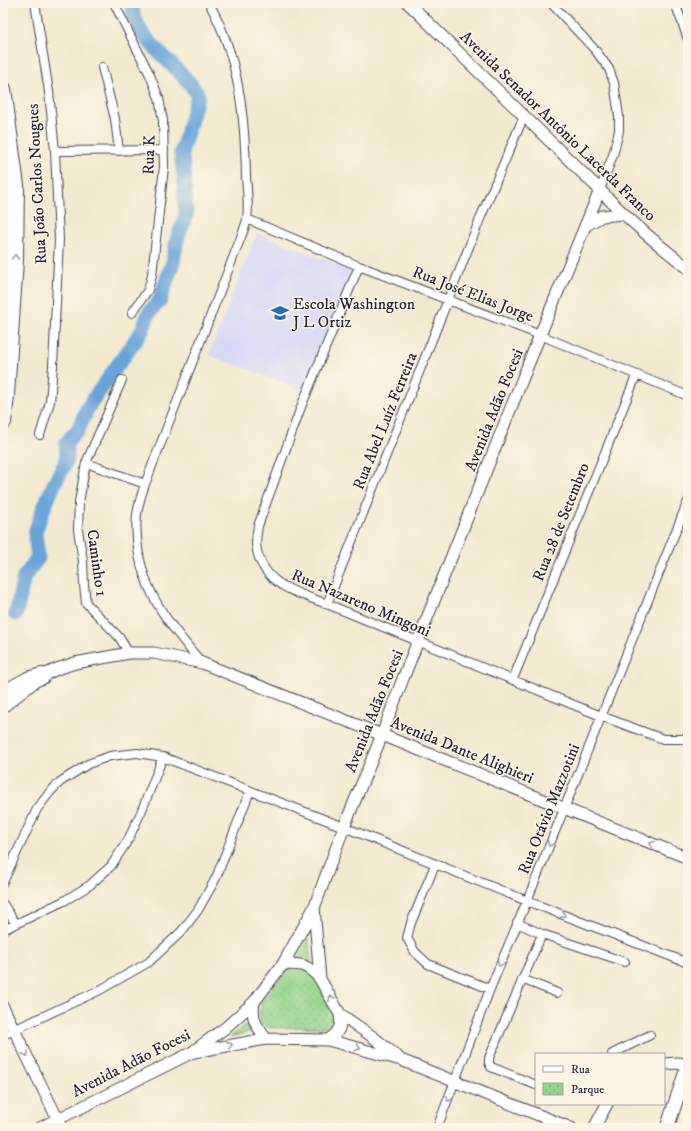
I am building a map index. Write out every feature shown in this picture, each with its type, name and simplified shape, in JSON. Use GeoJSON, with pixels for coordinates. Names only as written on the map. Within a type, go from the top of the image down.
{"type":"FeatureCollection","features":[{"type":"Feature","properties":{"kind":"highway"},"geometry":{"type":"LineString","coordinates":[[3,89],[16,186],[15,260],[3,422]]}},
{"type":"Feature","properties":{"kind":"highway"},"geometry":{"type":"LineString","coordinates":[[3,212],[3,281]]}},
{"type":"Feature","properties":{"kind":"highway"},"geometry":{"type":"LineString","coordinates":[[3,694],[28,680],[42,676]]}},
{"type":"Feature","properties":{"kind":"main road"},"geometry":{"type":"LineString","coordinates":[[667,1128],[688,1065]]}},
{"type":"Feature","properties":{"kind":"street","name":"Rua João Carlos Nougues"},"geometry":{"type":"LineString","coordinates":[[34,3],[49,92],[55,150],[59,240],[50,402],[40,435]]}},
{"type":"Feature","properties":{"kind":"street","name":"Rua K"},"geometry":{"type":"LineString","coordinates":[[114,3],[150,74],[159,98],[163,121],[164,150],[159,215],[152,275],[148,290],[132,313]]}},
{"type":"Feature","properties":{"kind":"street"},"geometry":{"type":"LineString","coordinates":[[202,664],[175,631],[160,609],[143,575],[136,526],[138,505],[145,484],[236,252],[247,219],[243,111],[234,66],[225,37],[208,3]]}},
{"type":"Feature","properties":{"kind":"street","name":"Avenida Senador Antônio Lacerda Franco"},"geometry":{"type":"LineString","coordinates":[[408,3],[600,190],[622,214],[688,268]]}},
{"type":"Feature","properties":{"kind":"street"},"geometry":{"type":"LineString","coordinates":[[551,3],[596,51],[614,83],[619,116],[619,131],[613,155],[600,190]]}},
{"type":"Feature","properties":{"kind":"street"},"geometry":{"type":"LineString","coordinates":[[675,3],[688,39]]}},
{"type":"Feature","properties":{"kind":"street"},"geometry":{"type":"LineString","coordinates":[[102,67],[115,119],[119,151]]}},
{"type":"Feature","properties":{"kind":"street","name":"Rua Abel Luíz Ferreira"},"geometry":{"type":"LineString","coordinates":[[327,604],[482,214],[524,116]]}},
{"type":"Feature","properties":{"kind":"street"},"geometry":{"type":"LineString","coordinates":[[55,150],[164,150]]}},
{"type":"Feature","properties":{"kind":"street","name":"Avenida Adão Focesi"},"geometry":{"type":"LineString","coordinates":[[40,1128],[60,1123],[191,1053],[225,1028],[254,1002],[283,964],[314,908],[344,827],[382,735],[404,676],[540,335],[600,190]]}},
{"type":"Feature","properties":{"kind":"street"},"geometry":{"type":"LineString","coordinates":[[585,226],[602,216],[622,214]]}},
{"type":"Feature","properties":{"kind":"street","name":"Rua José Elias Jorge"},"geometry":{"type":"LineString","coordinates":[[247,219],[359,266],[540,335],[636,376],[688,396]]}},
{"type":"Feature","properties":{"kind":"street","name":"Rua Nazareno Mingoni"},"geometry":{"type":"LineString","coordinates":[[359,266],[299,412],[258,526],[256,542],[258,557],[267,573],[280,585],[293,591],[601,716],[663,739],[683,739],[688,737]]}},
{"type":"Feature","properties":{"kind":"street","name":"Rua 28 de Setembro"},"geometry":{"type":"LineString","coordinates":[[513,679],[636,376]]}},
{"type":"Feature","properties":{"kind":"street","name":"Caminho 1"},"geometry":{"type":"LineString","coordinates":[[122,380],[86,463],[79,502],[78,530],[83,561],[86,603],[119,637],[129,653]]}},
{"type":"Feature","properties":{"kind":"street"},"geometry":{"type":"LineString","coordinates":[[86,463],[145,484]]}},
{"type":"Feature","properties":{"kind":"street","name":"Rua Otávio Mazzotini"},"geometry":{"type":"LineString","coordinates":[[437,1128],[490,989],[527,901],[688,501]]}},
{"type":"Feature","properties":{"kind":"street"},"geometry":{"type":"LineString","coordinates":[[3,707],[42,676],[75,663],[129,653],[154,653],[202,664]]}},
{"type":"Feature","properties":{"kind":"street","name":"Avenida Dante Alighieri"},"geometry":{"type":"LineString","coordinates":[[202,664],[688,858]]}},
{"type":"Feature","properties":{"kind":"street"},"geometry":{"type":"LineString","coordinates":[[3,882],[37,809],[60,782],[88,764],[110,756],[137,753],[163,757],[688,963]]}},
{"type":"Feature","properties":{"kind":"street"},"geometry":{"type":"LineString","coordinates":[[3,930],[64,902],[90,885],[111,866],[128,840],[142,810],[163,757]]}},
{"type":"Feature","properties":{"kind":"street"},"geometry":{"type":"LineString","coordinates":[[3,1035],[100,990],[150,962],[182,931],[198,910],[216,878],[250,791]]}},
{"type":"Feature","properties":{"kind":"street"},"geometry":{"type":"LineString","coordinates":[[435,865],[411,923],[407,938],[415,952],[428,964],[490,989]]}},
{"type":"Feature","properties":{"kind":"street"},"geometry":{"type":"LineString","coordinates":[[3,904],[16,924]]}},
{"type":"Feature","properties":{"kind":"street"},"geometry":{"type":"LineString","coordinates":[[314,908],[320,979]]}},
{"type":"Feature","properties":{"kind":"street"},"geometry":{"type":"LineString","coordinates":[[517,923],[542,934],[626,962]]}},
{"type":"Feature","properties":{"kind":"street"},"geometry":{"type":"LineString","coordinates":[[535,1085],[491,1067],[489,1058],[542,934]]}},
{"type":"Feature","properties":{"kind":"street"},"geometry":{"type":"LineString","coordinates":[[283,964],[308,967],[320,979],[340,1014],[341,1021],[340,1029],[328,1040]]}},
{"type":"Feature","properties":{"kind":"street"},"geometry":{"type":"LineString","coordinates":[[522,979],[557,993]]}},
{"type":"Feature","properties":{"kind":"street"},"geometry":{"type":"LineString","coordinates":[[254,1002],[253,1017],[256,1025],[266,1038]]}},
{"type":"Feature","properties":{"kind":"street"},"geometry":{"type":"LineString","coordinates":[[3,1007],[60,1123]]}},
{"type":"Feature","properties":{"kind":"street"},"geometry":{"type":"LineString","coordinates":[[340,1014],[373,1037],[401,1060]]}},
{"type":"Feature","properties":{"kind":"street"},"geometry":{"type":"LineString","coordinates":[[614,1053],[650,1035]]}},
{"type":"Feature","properties":{"kind":"street"},"geometry":{"type":"LineString","coordinates":[[191,1053],[266,1038],[328,1040],[401,1060],[570,1128]]}},
{"type":"Feature","properties":{"kind":"street"},"geometry":{"type":"LineString","coordinates":[[665,1064],[679,1063],[688,1065]]}},
{"type":"Feature","properties":{"kind":"street"},"geometry":{"type":"LineString","coordinates":[[594,1128],[606,1105]]}},
{"type":"Feature","properties":{"kind":"shaded area","name":"Escola Washington J L Ortiz"},"geometry":{"type":"Polygon","coordinates":[[[257,233],[352,270],[302,390],[209,355],[257,233]]]}},
{"type":"Feature","properties":{"kind":"green space"},"geometry":{"type":"Polygon","coordinates":[[[309,938],[311,963],[297,958],[309,938]]]}},
{"type":"Feature","properties":{"kind":"green space"},"geometry":{"type":"Polygon","coordinates":[[[289,965],[308,968],[336,1015],[334,1021],[329,1027],[270,1028],[261,1024],[259,1015],[262,1001],[289,965]]]}},
{"type":"Feature","properties":{"kind":"green space"},"geometry":{"type":"Polygon","coordinates":[[[250,1021],[255,1031],[230,1037],[250,1021]]]}},
{"type":"Feature","properties":{"kind":"waterway"},"geometry":{"type":"LineString","coordinates":[[16,614],[24,577],[38,558],[35,533],[54,484],[67,460],[66,443],[78,430],[88,407],[142,331],[149,313],[160,300],[173,262],[177,239],[186,216],[184,175],[181,153],[198,95],[189,82],[141,32],[133,15],[132,3]]}},
{"type":"Feature","properties":{"kind":"place","name":"Escola Washington J L Ortiz"},"geometry":{"type":"Point","coordinates":[280,313]}}]}
